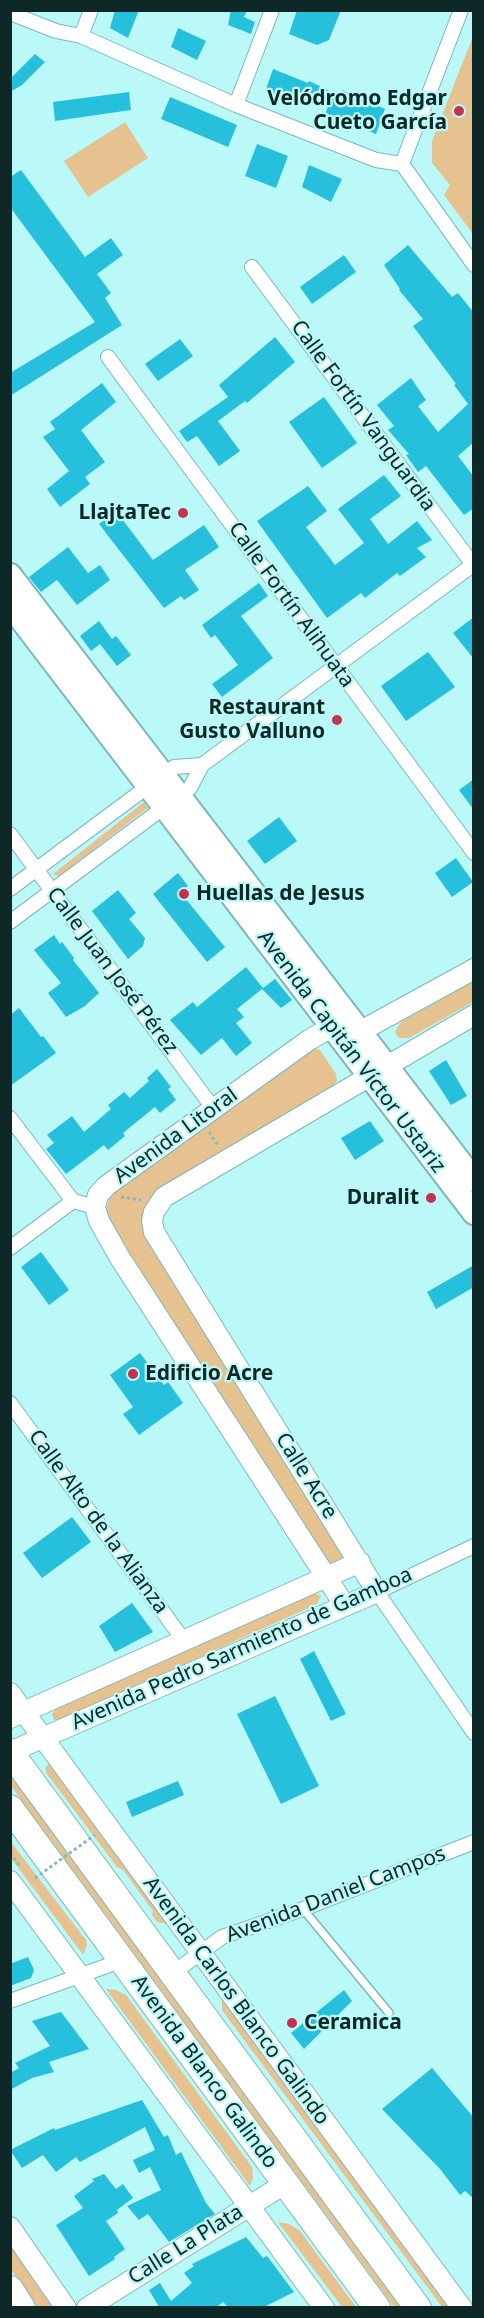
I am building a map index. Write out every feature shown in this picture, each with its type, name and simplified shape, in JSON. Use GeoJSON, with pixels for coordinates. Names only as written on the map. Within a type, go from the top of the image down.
{"type":"FeatureCollection","features":[{"type":"Feature","properties":{"kind":"highway","name":"Avenida Carlos Blanco Galindo"},"geometry":{"type":"LineString","coordinates":[[11,1752],[418,2307]]}},
{"type":"Feature","properties":{"kind":"highway"},"geometry":{"type":"LineString","coordinates":[[10,1808],[123,1960]]}},
{"type":"Feature","properties":{"kind":"highway","name":"Avenida Blanco Galindo"},"geometry":{"type":"LineString","coordinates":[[123,1960],[286,2183]]}},
{"type":"Feature","properties":{"kind":"highway"},"geometry":{"type":"LineString","coordinates":[[286,2183],[377,2307]]}},
{"type":"Feature","properties":{"kind":"main road","name":"Avenida Capitán Víctor Ustariz"},"geometry":{"type":"LineString","coordinates":[[10,575],[156,780],[347,1025],[474,1213]]}},
{"type":"Feature","properties":{"kind":"main road","name":"Avenida Capitán Víctor Ustariz"},"geometry":{"type":"LineString","coordinates":[[10,605],[156,780]]}},
{"type":"Feature","properties":{"kind":"main road","name":"Avenida Capitán Víctor Ustariz"},"geometry":{"type":"LineString","coordinates":[[378,1070],[474,1180]]}},
{"type":"Feature","properties":{"kind":"street"},"geometry":{"type":"LineString","coordinates":[[81,36],[91,10]]}},
{"type":"Feature","properties":{"kind":"street"},"geometry":{"type":"LineString","coordinates":[[236,105],[272,10]]}},
{"type":"Feature","properties":{"kind":"street"},"geometry":{"type":"LineString","coordinates":[[402,164],[461,10]]}},
{"type":"Feature","properties":{"kind":"street"},"geometry":{"type":"LineString","coordinates":[[10,13],[56,31],[81,36],[236,105],[376,160],[402,164],[474,265]]}},
{"type":"Feature","properties":{"kind":"street","name":"Calle Fortín Vanguardia"},"geometry":{"type":"LineString","coordinates":[[252,267],[473,565]]}},
{"type":"Feature","properties":{"kind":"street","name":"Calle Fortín Alihuata"},"geometry":{"type":"LineString","coordinates":[[108,357],[474,853]]}},
{"type":"Feature","properties":{"kind":"street"},"geometry":{"type":"LineString","coordinates":[[10,922],[190,788],[202,765],[473,565]]}},
{"type":"Feature","properties":{"kind":"street"},"geometry":{"type":"LineString","coordinates":[[10,889],[174,767],[202,765]]}},
{"type":"Feature","properties":{"kind":"street","name":"Calle Juan José Pérez"},"geometry":{"type":"LineString","coordinates":[[10,834],[53,891],[208,1116]]}},
{"type":"Feature","properties":{"kind":"street","name":"Avenida Litoral"},"geometry":{"type":"LineString","coordinates":[[95,1207],[98,1195],[106,1186],[208,1116],[309,1040],[474,969]]}},
{"type":"Feature","properties":{"kind":"street","name":"Avenida Litoral"},"geometry":{"type":"LineString","coordinates":[[150,1206],[474,1015]]}},
{"type":"Feature","properties":{"kind":"street"},"geometry":{"type":"LineString","coordinates":[[10,1118],[73,1201],[95,1207]]}},
{"type":"Feature","properties":{"kind":"street"},"geometry":{"type":"LineString","coordinates":[[10,1248],[73,1201]]}},
{"type":"Feature","properties":{"kind":"street","name":"Calle Acre"},"geometry":{"type":"LineString","coordinates":[[150,1206],[154,1232],[377,1592],[474,1733]]}},
{"type":"Feature","properties":{"kind":"street","name":"Calle Acre"},"geometry":{"type":"LineString","coordinates":[[95,1207],[99,1221],[120,1258],[345,1606]]}},
{"type":"Feature","properties":{"kind":"street","name":"Calle Alto de la Alianza"},"geometry":{"type":"LineString","coordinates":[[10,1403],[185,1641]]}},
{"type":"Feature","properties":{"kind":"street","name":"Avenida Pedro Sarmiento de Gamboa"},"geometry":{"type":"LineString","coordinates":[[11,1752],[377,1592],[474,1546]]}},
{"type":"Feature","properties":{"kind":"street","name":"Avenida Pedro Sarmiento de Gamboa"},"geometry":{"type":"LineString","coordinates":[[17,1715],[360,1562]]}},
{"type":"Feature","properties":{"kind":"street","name":"Avenida Carlos Blanco Galindo"},"geometry":{"type":"LineString","coordinates":[[10,1693],[17,1715],[43,1737],[462,2307]]}},
{"type":"Feature","properties":{"kind":"street","name":"Avenida Daniel Campos"},"geometry":{"type":"LineString","coordinates":[[173,1973],[222,1937],[303,1909],[474,1842]]}},
{"type":"Feature","properties":{"kind":"street"},"geometry":{"type":"LineString","coordinates":[[10,1881],[324,2307]]}},
{"type":"Feature","properties":{"kind":"street"},"geometry":{"type":"LineString","coordinates":[[10,2001],[123,1960]]}},
{"type":"Feature","properties":{"kind":"street","name":"Calle La Plata"},"geometry":{"type":"LineString","coordinates":[[87,2307],[286,2183]]}},
{"type":"Feature","properties":{"kind":"street"},"geometry":{"type":"LineString","coordinates":[[10,2226],[66,2307]]}},
{"type":"Feature","properties":{"kind":"lane"},"geometry":{"type":"LineString","coordinates":[[303,1909],[388,2013]]}},
{"type":"Feature","properties":{"kind":"path"},"geometry":{"type":"LineString","coordinates":[[208,1116],[221,1151]]}},
{"type":"Feature","properties":{"kind":"path"},"geometry":{"type":"LineString","coordinates":[[112,1196],[150,1206]]}},
{"type":"Feature","properties":{"kind":"path"},"geometry":{"type":"LineString","coordinates":[[35,1878],[95,1834]]}},
{"type":"Feature","properties":{"kind":"shaded area","name":"Velódromo Edgar Cueto García"},"geometry":{"type":"Polygon","coordinates":[[[473,36],[473,234],[444,195],[450,185],[432,163],[432,141],[473,36]]]}},
{"type":"Feature","properties":{"kind":"shaded area"},"geometry":{"type":"Polygon","coordinates":[[[125,122],[148,158],[88,197],[64,161],[125,122]]]}},
{"type":"Feature","properties":{"kind":"shaded area"},"geometry":{"type":"Polygon","coordinates":[[[144,802],[148,808],[59,876],[53,874],[144,802]]]}},
{"type":"Feature","properties":{"kind":"shaded area"},"geometry":{"type":"Polygon","coordinates":[[[473,981],[473,1002],[409,1038],[399,1038],[395,1032],[401,1022],[473,981]]]}},
{"type":"Feature","properties":{"kind":"shaded area"},"geometry":{"type":"Polygon","coordinates":[[[313,1047],[320,1050],[336,1074],[337,1080],[334,1085],[158,1192],[147,1205],[144,1215],[343,1553],[342,1560],[333,1565],[327,1562],[111,1227],[106,1211],[110,1194],[313,1047]]]}},
{"type":"Feature","properties":{"kind":"shaded area"},"geometry":{"type":"Polygon","coordinates":[[[311,1592],[321,1596],[317,1604],[63,1719],[54,1720],[52,1714],[57,1707],[311,1592]]]}},
{"type":"Feature","properties":{"kind":"shaded area"},"geometry":{"type":"Polygon","coordinates":[[[49,1764],[168,1924],[157,1922],[152,1915],[153,1911],[123,1870],[117,1867],[47,1774],[45,1768],[49,1764]]]}},
{"type":"Feature","properties":{"kind":"shaded area"},"geometry":{"type":"Polygon","coordinates":[[[10,1774],[405,2307],[394,2307],[11,1786],[10,1774]]]}},
{"type":"Feature","properties":{"kind":"shaded area"},"geometry":{"type":"Polygon","coordinates":[[[11,1842],[86,1940],[87,1945],[83,1955],[11,1858],[11,1842]]]}},
{"type":"Feature","properties":{"kind":"shaded area"},"geometry":{"type":"Polygon","coordinates":[[[106,1989],[116,1990],[126,1995],[252,2167],[253,2178],[250,2186],[106,1989]]]}},
{"type":"Feature","properties":{"kind":"shaded area"},"geometry":{"type":"Polygon","coordinates":[[[222,1998],[451,2307],[442,2307],[222,2010],[222,1998]]]}},
{"type":"Feature","properties":{"kind":"shaded area"},"geometry":{"type":"Polygon","coordinates":[[[278,2222],[289,2224],[300,2231],[356,2307],[342,2307],[278,2222]]]}},
{"type":"Feature","properties":{"kind":"shaded area"},"geometry":{"type":"Polygon","coordinates":[[[10,2244],[54,2307],[37,2307],[11,2269],[10,2244]]]}},
{"type":"Feature","properties":{"kind":"building"},"geometry":{"type":"Polygon","coordinates":[[[115,10],[139,10],[128,38],[110,28],[115,10]]]}},
{"type":"Feature","properties":{"kind":"building"},"geometry":{"type":"Polygon","coordinates":[[[231,10],[247,10],[244,17],[255,22],[251,34],[228,25],[231,10]]]}},
{"type":"Feature","properties":{"kind":"building"},"geometry":{"type":"Polygon","coordinates":[[[297,10],[341,10],[329,40],[317,45],[289,34],[297,10]]]}},
{"type":"Feature","properties":{"kind":"building"},"geometry":{"type":"Polygon","coordinates":[[[178,28],[206,41],[197,60],[171,47],[178,28]]]}},
{"type":"Feature","properties":{"kind":"building"},"geometry":{"type":"Polygon","coordinates":[[[35,54],[45,62],[22,85],[10,92],[10,79],[35,54]]]}},
{"type":"Feature","properties":{"kind":"building"},"geometry":{"type":"Polygon","coordinates":[[[273,69],[308,83],[309,81],[340,96],[342,90],[385,109],[376,134],[351,124],[348,132],[330,124],[332,119],[325,115],[329,103],[311,97],[307,107],[292,100],[291,103],[266,89],[273,69]]]}},
{"type":"Feature","properties":{"kind":"building"},"geometry":{"type":"Polygon","coordinates":[[[129,92],[131,110],[55,121],[53,102],[129,92]]]}},
{"type":"Feature","properties":{"kind":"building"},"geometry":{"type":"Polygon","coordinates":[[[170,97],[237,125],[228,147],[161,119],[170,97]]]}},
{"type":"Feature","properties":{"kind":"building"},"geometry":{"type":"Polygon","coordinates":[[[257,144],[288,156],[276,188],[245,176],[257,144]]]}},
{"type":"Feature","properties":{"kind":"building"},"geometry":{"type":"Polygon","coordinates":[[[309,165],[342,179],[331,202],[302,187],[309,165]]]}},
{"type":"Feature","properties":{"kind":"building"},"geometry":{"type":"Polygon","coordinates":[[[21,170],[85,257],[111,238],[123,255],[97,274],[111,293],[105,298],[122,325],[10,396],[10,373],[95,322],[10,207],[10,177],[21,170]]]}},
{"type":"Feature","properties":{"kind":"building"},"geometry":{"type":"Polygon","coordinates":[[[408,245],[452,297],[458,293],[474,313],[474,442],[458,456],[474,477],[474,508],[464,515],[426,466],[418,472],[406,455],[409,454],[388,430],[394,426],[377,405],[411,378],[426,400],[418,406],[438,432],[468,404],[413,326],[423,319],[399,290],[384,265],[408,245]]]}},
{"type":"Feature","properties":{"kind":"building"},"geometry":{"type":"Polygon","coordinates":[[[344,255],[356,272],[312,304],[300,287],[344,255]]]}},
{"type":"Feature","properties":{"kind":"building"},"geometry":{"type":"Polygon","coordinates":[[[275,337],[295,362],[247,403],[245,401],[218,421],[240,451],[219,466],[197,436],[187,442],[179,431],[228,397],[219,385],[275,337]]]}},
{"type":"Feature","properties":{"kind":"building"},"geometry":{"type":"Polygon","coordinates":[[[180,339],[193,356],[158,381],[145,364],[180,339]]]}},
{"type":"Feature","properties":{"kind":"building"},"geometry":{"type":"Polygon","coordinates":[[[102,383],[116,402],[81,430],[105,462],[85,477],[90,484],[60,507],[47,489],[69,471],[43,437],[55,429],[50,422],[102,383]]]}},
{"type":"Feature","properties":{"kind":"building"},"geometry":{"type":"Polygon","coordinates":[[[324,397],[357,443],[322,468],[289,422],[324,397]]]}},
{"type":"Feature","properties":{"kind":"building"},"geometry":{"type":"Polygon","coordinates":[[[384,475],[401,496],[370,519],[388,544],[417,521],[432,540],[417,548],[426,557],[400,576],[397,573],[365,598],[361,593],[327,618],[257,521],[308,486],[327,511],[306,527],[335,565],[364,543],[338,509],[384,475]]]}},
{"type":"Feature","properties":{"kind":"building"},"geometry":{"type":"Polygon","coordinates":[[[116,511],[153,560],[204,525],[219,547],[185,570],[199,590],[184,600],[181,596],[164,608],[99,524],[116,511]]]}},
{"type":"Feature","properties":{"kind":"building"},"geometry":{"type":"Polygon","coordinates":[[[68,547],[88,573],[100,565],[110,580],[77,605],[57,580],[41,592],[29,577],[68,547]]]}},
{"type":"Feature","properties":{"kind":"building"},"geometry":{"type":"Polygon","coordinates":[[[259,583],[268,596],[241,616],[273,658],[222,697],[212,684],[238,665],[215,635],[211,638],[202,625],[259,583]]]}},
{"type":"Feature","properties":{"kind":"building"},"geometry":{"type":"Polygon","coordinates":[[[474,617],[474,659],[453,633],[474,617]]]}},
{"type":"Feature","properties":{"kind":"building"},"geometry":{"type":"Polygon","coordinates":[[[99,621],[112,639],[116,636],[131,655],[117,666],[100,644],[91,651],[80,636],[99,621]]]}},
{"type":"Feature","properties":{"kind":"building"},"geometry":{"type":"Polygon","coordinates":[[[428,652],[455,687],[406,721],[381,686],[428,652]]]}},
{"type":"Feature","properties":{"kind":"building"},"geometry":{"type":"Polygon","coordinates":[[[474,779],[474,810],[459,790],[474,779]]]}},
{"type":"Feature","properties":{"kind":"building"},"geometry":{"type":"Polygon","coordinates":[[[279,817],[297,841],[265,864],[247,841],[279,817]]]}},
{"type":"Feature","properties":{"kind":"building"},"geometry":{"type":"Polygon","coordinates":[[[456,858],[473,882],[452,897],[435,873],[456,858]]]}},
{"type":"Feature","properties":{"kind":"building"},"geometry":{"type":"Polygon","coordinates":[[[178,873],[188,886],[180,892],[225,947],[207,962],[153,894],[178,873]]]}},
{"type":"Feature","properties":{"kind":"building"},"geometry":{"type":"Polygon","coordinates":[[[118,890],[136,913],[129,919],[145,938],[143,946],[128,959],[92,911],[118,890]]]}},
{"type":"Feature","properties":{"kind":"building"},"geometry":{"type":"Polygon","coordinates":[[[54,935],[60,944],[62,942],[99,993],[85,1006],[66,1017],[48,993],[61,983],[34,950],[54,935]]]}},
{"type":"Feature","properties":{"kind":"building"},"geometry":{"type":"Polygon","coordinates":[[[246,967],[263,988],[275,979],[292,1000],[281,1008],[262,989],[237,1009],[244,1017],[236,1023],[252,1043],[236,1056],[222,1038],[201,1055],[170,1020],[193,1002],[197,1007],[246,967]]]}},
{"type":"Feature","properties":{"kind":"building"},"geometry":{"type":"Polygon","coordinates":[[[19,1008],[56,1053],[10,1086],[10,1015],[19,1008]]]}},
{"type":"Feature","properties":{"kind":"building"},"geometry":{"type":"Polygon","coordinates":[[[446,1060],[467,1096],[451,1105],[429,1071],[446,1060]]]}},
{"type":"Feature","properties":{"kind":"building"},"geometry":{"type":"Polygon","coordinates":[[[157,1069],[171,1087],[168,1089],[176,1100],[160,1113],[155,1107],[123,1133],[125,1136],[108,1150],[104,1145],[66,1174],[46,1149],[54,1143],[47,1135],[72,1116],[84,1132],[111,1109],[108,1105],[124,1092],[130,1098],[149,1081],[147,1078],[157,1069]]]}},
{"type":"Feature","properties":{"kind":"building"},"geometry":{"type":"Polygon","coordinates":[[[370,1121],[384,1141],[355,1160],[341,1138],[370,1121]]]}},
{"type":"Feature","properties":{"kind":"building"},"geometry":{"type":"Polygon","coordinates":[[[41,1252],[69,1290],[49,1305],[21,1267],[41,1252]]]}},
{"type":"Feature","properties":{"kind":"building"},"geometry":{"type":"Polygon","coordinates":[[[474,1265],[474,1287],[436,1309],[427,1292],[474,1265]]]}},
{"type":"Feature","properties":{"kind":"building"},"geometry":{"type":"Polygon","coordinates":[[[140,1353],[164,1385],[168,1382],[183,1403],[139,1435],[123,1414],[133,1407],[110,1375],[140,1353]]]}},
{"type":"Feature","properties":{"kind":"building"},"geometry":{"type":"Polygon","coordinates":[[[72,1517],[91,1542],[42,1578],[23,1553],[72,1517]]]}},
{"type":"Feature","properties":{"kind":"building"},"geometry":{"type":"Polygon","coordinates":[[[132,1603],[153,1632],[115,1652],[99,1626],[132,1603]]]}},
{"type":"Feature","properties":{"kind":"building"},"geometry":{"type":"Polygon","coordinates":[[[314,1651],[346,1714],[331,1721],[300,1659],[314,1651]]]}},
{"type":"Feature","properties":{"kind":"building"},"geometry":{"type":"Polygon","coordinates":[[[275,1696],[319,1786],[281,1804],[237,1714],[275,1696]]]}},
{"type":"Feature","properties":{"kind":"building"},"geometry":{"type":"Polygon","coordinates":[[[178,1781],[184,1795],[132,1817],[126,1802],[178,1781]]]}},
{"type":"Feature","properties":{"kind":"building"},"geometry":{"type":"Polygon","coordinates":[[[28,1957],[34,1970],[31,1978],[10,1986],[10,1964],[28,1957]]]}},
{"type":"Feature","properties":{"kind":"building"},"geometry":{"type":"Polygon","coordinates":[[[344,1990],[352,2001],[304,2049],[291,2033],[344,1990]]]}},
{"type":"Feature","properties":{"kind":"building"},"geometry":{"type":"Polygon","coordinates":[[[61,2012],[89,2049],[49,2062],[54,2072],[32,2078],[10,2090],[10,2073],[19,2068],[15,2063],[50,2046],[32,2021],[61,2012]]]}},
{"type":"Feature","properties":{"kind":"building"},"geometry":{"type":"Polygon","coordinates":[[[432,2068],[474,2118],[474,2199],[465,2191],[460,2195],[440,2169],[382,2109],[432,2068]]]}},
{"type":"Feature","properties":{"kind":"building"},"geometry":{"type":"Polygon","coordinates":[[[142,2100],[164,2137],[168,2135],[176,2155],[181,2152],[206,2203],[215,2214],[169,2242],[148,2214],[139,2220],[127,2206],[161,2190],[150,2167],[139,2173],[133,2160],[155,2150],[145,2127],[80,2162],[76,2157],[56,2172],[43,2155],[22,2168],[10,2150],[54,2128],[55,2130],[142,2100]]]}},
{"type":"Feature","properties":{"kind":"building"},"geometry":{"type":"Polygon","coordinates":[[[104,2174],[116,2189],[123,2184],[133,2198],[106,2221],[125,2249],[114,2257],[115,2259],[89,2276],[56,2225],[83,2208],[74,2196],[94,2181],[92,2179],[104,2174]]]}},
{"type":"Feature","properties":{"kind":"building"},"geometry":{"type":"Polygon","coordinates":[[[246,2237],[263,2258],[267,2256],[294,2292],[264,2307],[228,2307],[223,2302],[217,2307],[159,2307],[149,2290],[160,2283],[171,2301],[192,2283],[184,2273],[194,2266],[192,2264],[246,2237]]]}},
{"type":"Feature","properties":{"kind":"place","name":"Velódromo Edgar Cueto García"},"geometry":{"type":"Point","coordinates":[459,111]}},
{"type":"Feature","properties":{"kind":"place","name":"LlajtaTec"},"geometry":{"type":"Point","coordinates":[183,513]}},
{"type":"Feature","properties":{"kind":"place","name":"Restaurant Gusto Valluno"},"geometry":{"type":"Point","coordinates":[337,720]}},
{"type":"Feature","properties":{"kind":"place","name":"Huellas de Jesus"},"geometry":{"type":"Point","coordinates":[184,894]}},
{"type":"Feature","properties":{"kind":"place","name":"Duralit"},"geometry":{"type":"Point","coordinates":[431,1198]}},
{"type":"Feature","properties":{"kind":"place","name":"Edificio Acre"},"geometry":{"type":"Point","coordinates":[133,1374]}},
{"type":"Feature","properties":{"kind":"place","name":"Ceramica"},"geometry":{"type":"Point","coordinates":[292,2023]}}]}
